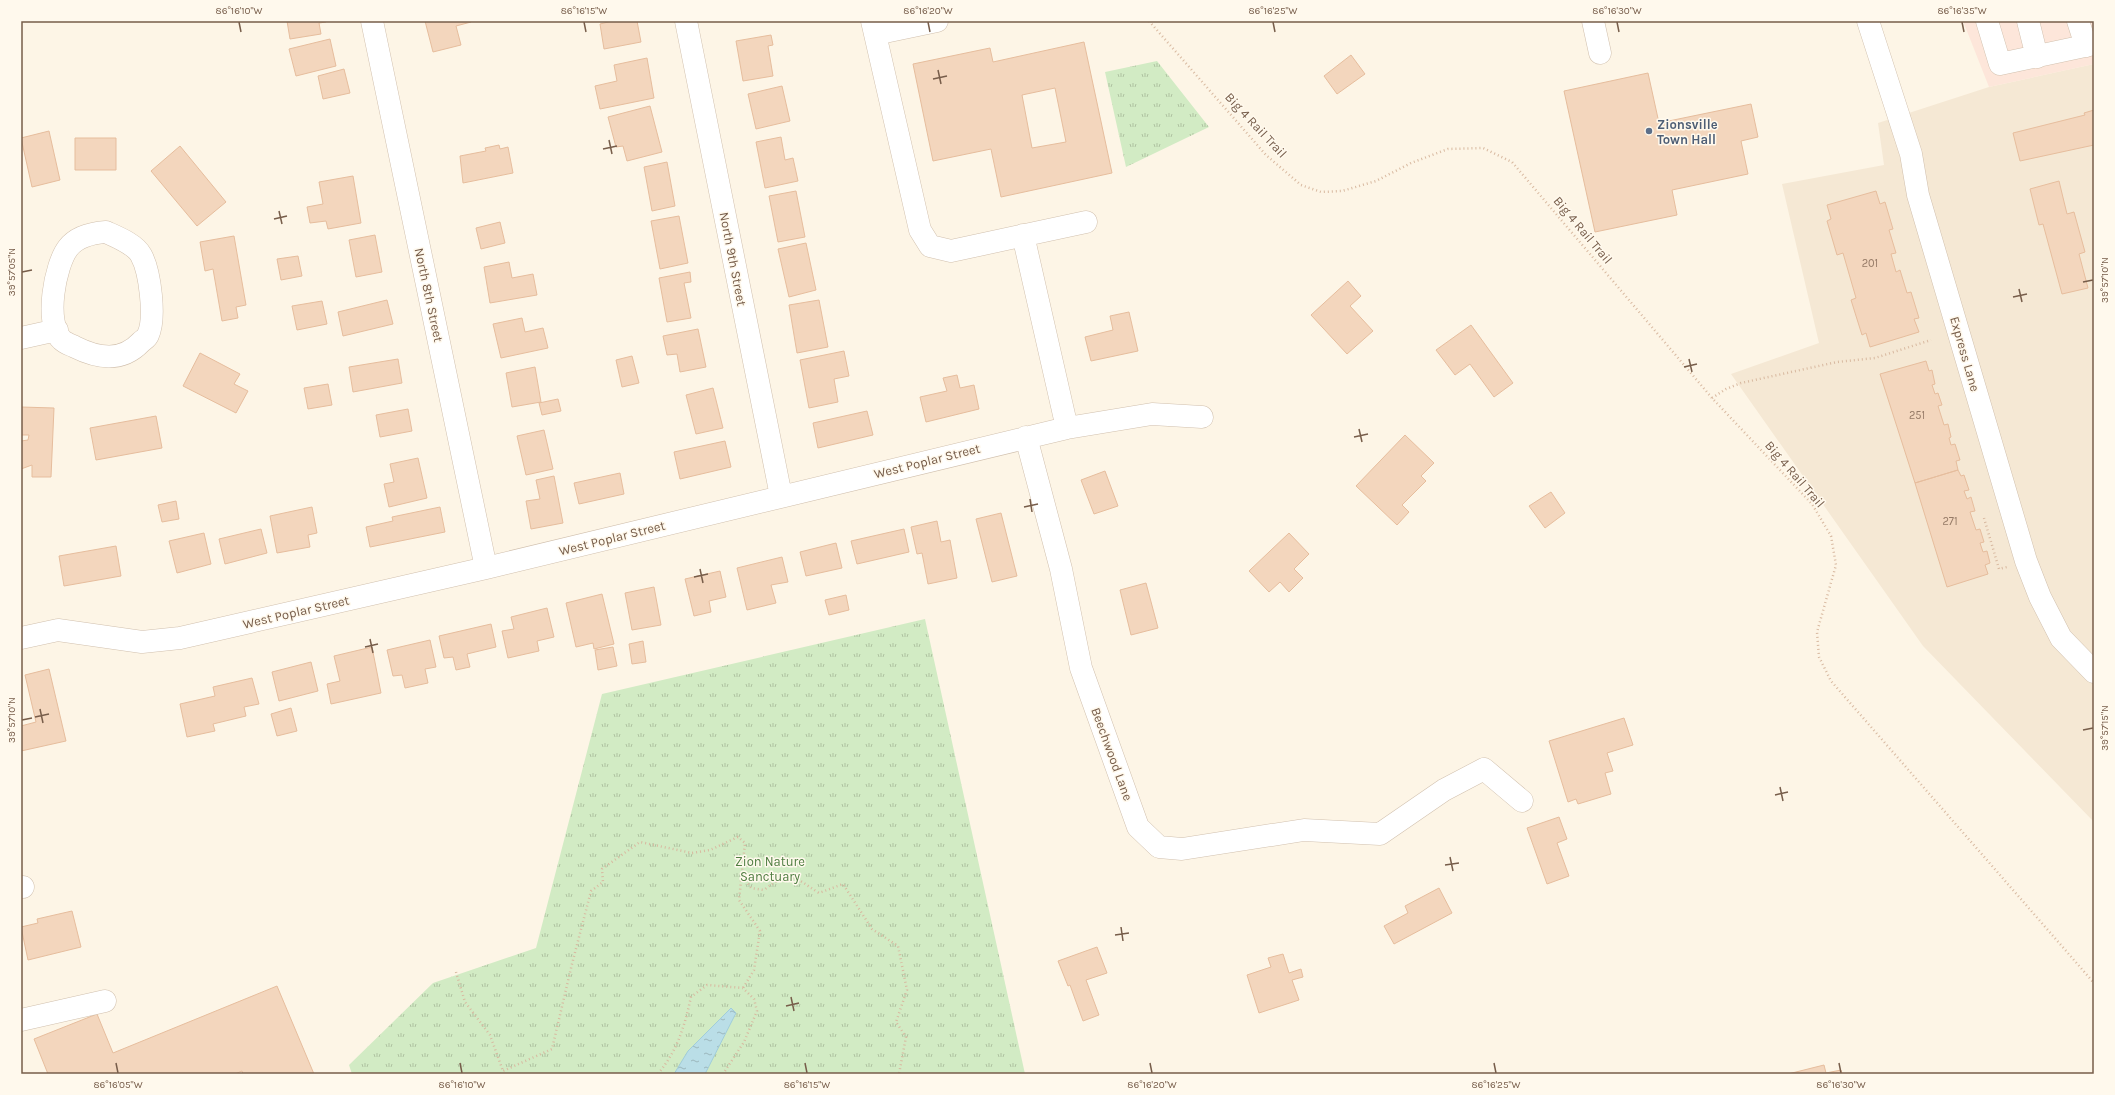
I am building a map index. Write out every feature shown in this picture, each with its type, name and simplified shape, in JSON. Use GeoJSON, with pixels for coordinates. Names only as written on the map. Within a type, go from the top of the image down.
{"type":"FeatureCollection","features":[{"type":"Feature","properties":{"kind":"street","name":"North 8th Street"},"geometry":{"type":"LineString","coordinates":[[372,21],[486,568]]}},
{"type":"Feature","properties":{"kind":"street","name":"North 9th Street"},"geometry":{"type":"LineString","coordinates":[[686,21],[781,496]]}},
{"type":"Feature","properties":{"kind":"street"},"geometry":{"type":"LineString","coordinates":[[937,21],[874,28],[920,230],[930,246],[951,251],[1086,222]]}},
{"type":"Feature","properties":{"kind":"street"},"geometry":{"type":"LineString","coordinates":[[1593,21],[1600,53]]}},
{"type":"Feature","properties":{"kind":"street","name":"Express Lane"},"geometry":{"type":"LineString","coordinates":[[1868,21],[1911,154],[1918,195],[2026,561],[2040,597],[2061,638],[2094,672]]}},
{"type":"Feature","properties":{"kind":"street"},"geometry":{"type":"LineString","coordinates":[[1987,21],[2000,64],[2090,45],[2078,21]]}},
{"type":"Feature","properties":{"kind":"street"},"geometry":{"type":"LineString","coordinates":[[2028,21],[2037,57]]}},
{"type":"Feature","properties":{"kind":"street"},"geometry":{"type":"LineString","coordinates":[[106,232],[123,240],[141,254],[150,281],[152,307],[148,335],[132,352],[110,358],[87,353],[61,340],[57,330],[52,319],[53,288],[61,260],[69,247],[87,234],[106,232]]}},
{"type":"Feature","properties":{"kind":"street"},"geometry":{"type":"LineString","coordinates":[[1023,235],[1067,428]]}},
{"type":"Feature","properties":{"kind":"street"},"geometry":{"type":"LineString","coordinates":[[21,338],[57,330]]}},
{"type":"Feature","properties":{"kind":"street","name":"West Poplar Street"},"geometry":{"type":"LineString","coordinates":[[21,638],[58,630],[142,642],[180,638],[486,568],[1067,428],[1152,414],[1202,418]]}},
{"type":"Feature","properties":{"kind":"street","name":"Beechwood Lane"},"geometry":{"type":"LineString","coordinates":[[1026,437],[1061,569],[1081,668],[1138,827],[1160,847],[1182,849],[1304,830],[1380,834],[1444,790],[1484,768],[1522,800]]}},
{"type":"Feature","properties":{"kind":"street"},"geometry":{"type":"LineString","coordinates":[[21,1020],[105,1001]]}},
{"type":"Feature","properties":{"kind":"path","name":"Big 4 Rail Trail"},"geometry":{"type":"LineString","coordinates":[[1149,21],[1266,155],[1301,185],[1321,192],[1342,191],[1376,181],[1411,163],[1448,149],[1483,148],[1512,162],[1712,398],[1812,504],[1831,536],[1836,565],[1818,632],[1819,657],[1831,680],[2094,983]]}},
{"type":"Feature","properties":{"kind":"path"},"geometry":{"type":"LineString","coordinates":[[1712,398],[1726,389],[1741,383],[1837,362],[1875,358],[1931,340]]}},
{"type":"Feature","properties":{"kind":"path"},"geometry":{"type":"LineString","coordinates":[[456,972],[465,1002],[490,1035],[502,1073],[552,1050],[591,891],[603,882],[602,869],[640,842],[692,853],[710,850],[738,837],[744,843],[740,874],[739,900],[760,931],[754,970],[743,988]]}},
{"type":"Feature","properties":{"kind":"path"},"geometry":{"type":"LineString","coordinates":[[740,874],[751,888],[764,890],[780,878],[793,877],[819,893],[843,884],[872,929],[898,946],[907,990],[896,1022],[906,1037],[899,1074]]}},
{"type":"Feature","properties":{"kind":"path"},"geometry":{"type":"LineString","coordinates":[[658,1074],[671,1058],[684,1030],[691,997],[708,984],[743,988],[754,999],[757,1011],[744,1042],[723,1074]]}},
{"type":"Feature","properties":{"kind":"shaded area"},"geometry":{"type":"Polygon","coordinates":[[[1963,21],[2094,21],[2094,64],[1989,87],[1963,21]]]}},
{"type":"Feature","properties":{"kind":"shaded area"},"geometry":{"type":"Polygon","coordinates":[[[2094,64],[2094,822],[1923,646],[1731,374],[1819,343],[1782,184],[1884,165],[1878,123],[1989,87],[2094,64]]]}},
{"type":"Feature","properties":{"kind":"green space"},"geometry":{"type":"Polygon","coordinates":[[[1157,61],[1209,127],[1126,167],[1105,72],[1157,61]]]}},
{"type":"Feature","properties":{"kind":"green space","name":"Zion Nature Sanctuary"},"geometry":{"type":"Polygon","coordinates":[[[925,619],[1025,1074],[352,1074],[349,1065],[433,983],[536,948],[602,694],[925,619]]]}},
{"type":"Feature","properties":{"kind":"water"},"geometry":{"type":"Polygon","coordinates":[[[731,1008],[736,1013],[705,1074],[674,1074],[688,1051],[731,1008]]]}},
{"type":"Feature","properties":{"kind":"building"},"geometry":{"type":"Polygon","coordinates":[[[287,21],[326,22],[319,23],[321,34],[290,39],[287,21]]]}},
{"type":"Feature","properties":{"kind":"building"},"geometry":{"type":"Polygon","coordinates":[[[425,21],[471,22],[456,26],[461,45],[433,52],[425,21]]]}},
{"type":"Feature","properties":{"kind":"building"},"geometry":{"type":"Polygon","coordinates":[[[612,21],[637,21],[641,42],[604,49],[600,24],[612,21]]]}},
{"type":"Feature","properties":{"kind":"building"},"geometry":{"type":"Polygon","coordinates":[[[771,35],[773,45],[768,46],[773,76],[743,81],[736,41],[771,35]]]}},
{"type":"Feature","properties":{"kind":"building"},"geometry":{"type":"Polygon","coordinates":[[[330,39],[336,66],[296,76],[289,49],[330,39]]]}},
{"type":"Feature","properties":{"kind":"building"},"geometry":{"type":"Polygon","coordinates":[[[1084,42],[1112,173],[1001,197],[991,149],[933,161],[913,64],[990,48],[993,62],[1084,42]],[[1055,88],[1022,95],[1032,148],[1066,142],[1055,88]]]}},
{"type":"Feature","properties":{"kind":"building"},"geometry":{"type":"Polygon","coordinates":[[[1351,55],[1365,74],[1337,94],[1324,76],[1351,55]]]}},
{"type":"Feature","properties":{"kind":"building"},"geometry":{"type":"Polygon","coordinates":[[[647,58],[654,98],[600,109],[595,86],[617,81],[614,65],[647,58]]]}},
{"type":"Feature","properties":{"kind":"building"},"geometry":{"type":"Polygon","coordinates":[[[344,69],[350,93],[323,99],[318,76],[344,69]]]}},
{"type":"Feature","properties":{"kind":"building"},"geometry":{"type":"Polygon","coordinates":[[[1648,73],[1659,123],[1751,104],[1758,137],[1741,141],[1748,174],[1672,190],[1677,215],[1595,232],[1564,91],[1648,73]]]}},
{"type":"Feature","properties":{"kind":"building"},"geometry":{"type":"Polygon","coordinates":[[[782,86],[790,121],[756,129],[748,94],[782,86]]]}},
{"type":"Feature","properties":{"kind":"building"},"geometry":{"type":"Polygon","coordinates":[[[650,106],[662,152],[627,161],[623,146],[616,147],[608,117],[650,106]]]}},
{"type":"Feature","properties":{"kind":"building"},"geometry":{"type":"Polygon","coordinates":[[[2094,110],[2094,145],[2020,161],[2013,133],[2085,115],[2084,113],[2094,110]]]}},
{"type":"Feature","properties":{"kind":"building"},"geometry":{"type":"Polygon","coordinates":[[[49,131],[60,180],[32,187],[21,138],[49,131]]]}},
{"type":"Feature","properties":{"kind":"building"},"geometry":{"type":"Polygon","coordinates":[[[781,137],[785,160],[793,158],[798,181],[765,188],[756,142],[781,137]]]}},
{"type":"Feature","properties":{"kind":"building"},"geometry":{"type":"Polygon","coordinates":[[[75,138],[116,138],[116,170],[75,170],[75,138]]]}},
{"type":"Feature","properties":{"kind":"building"},"geometry":{"type":"Polygon","coordinates":[[[499,145],[500,149],[508,147],[513,173],[463,183],[460,156],[486,151],[485,148],[499,145]]]}},
{"type":"Feature","properties":{"kind":"building"},"geometry":{"type":"Polygon","coordinates":[[[180,146],[226,202],[197,226],[151,171],[180,146]]]}},
{"type":"Feature","properties":{"kind":"building"},"geometry":{"type":"Polygon","coordinates":[[[667,162],[675,206],[652,211],[644,167],[667,162]]]}},
{"type":"Feature","properties":{"kind":"building"},"geometry":{"type":"Polygon","coordinates":[[[353,176],[361,223],[328,229],[326,221],[310,223],[307,207],[323,204],[319,182],[353,176]]]}},
{"type":"Feature","properties":{"kind":"building"},"geometry":{"type":"Polygon","coordinates":[[[2059,181],[2067,214],[2074,212],[2085,252],[2079,254],[2088,288],[2062,294],[2043,224],[2039,225],[2030,189],[2059,181]]]}},
{"type":"Feature","properties":{"kind":"building"},"geometry":{"type":"Polygon","coordinates":[[[796,191],[805,237],[778,242],[769,196],[796,191]]]}},
{"type":"Feature","properties":{"kind":"building"},"geometry":{"type":"Polygon","coordinates":[[[1876,191],[1880,204],[1885,202],[1893,229],[1889,230],[1896,253],[1891,254],[1896,272],[1900,270],[1907,293],[1911,292],[1919,318],[1914,319],[1919,332],[1870,347],[1866,333],[1862,335],[1851,300],[1856,298],[1843,253],[1837,255],[1827,221],[1831,219],[1827,205],[1876,191]]]}},
{"type":"Feature","properties":{"kind":"building"},"geometry":{"type":"Polygon","coordinates":[[[679,216],[688,263],[660,269],[651,221],[679,216]]]}},
{"type":"Feature","properties":{"kind":"building"},"geometry":{"type":"Polygon","coordinates":[[[500,222],[505,243],[481,249],[476,228],[500,222]]]}},
{"type":"Feature","properties":{"kind":"building"},"geometry":{"type":"Polygon","coordinates":[[[375,235],[382,272],[356,277],[349,240],[375,235]]]}},
{"type":"Feature","properties":{"kind":"building"},"geometry":{"type":"Polygon","coordinates":[[[234,236],[246,305],[236,307],[238,318],[222,321],[213,269],[205,271],[200,242],[234,236]]]}},
{"type":"Feature","properties":{"kind":"building"},"geometry":{"type":"Polygon","coordinates":[[[806,243],[816,290],[789,297],[778,249],[806,243]]]}},
{"type":"Feature","properties":{"kind":"building"},"geometry":{"type":"Polygon","coordinates":[[[298,256],[302,276],[281,280],[277,259],[298,256]]]}},
{"type":"Feature","properties":{"kind":"building"},"geometry":{"type":"Polygon","coordinates":[[[509,262],[512,278],[533,274],[537,295],[490,303],[484,267],[509,262]]]}},
{"type":"Feature","properties":{"kind":"building"},"geometry":{"type":"Polygon","coordinates":[[[690,272],[691,282],[684,283],[691,318],[667,322],[659,278],[690,272]]]}},
{"type":"Feature","properties":{"kind":"building"},"geometry":{"type":"Polygon","coordinates":[[[1348,281],[1361,296],[1350,306],[1373,331],[1347,354],[1311,315],[1348,281]]]}},
{"type":"Feature","properties":{"kind":"building"},"geometry":{"type":"Polygon","coordinates":[[[387,300],[393,324],[343,336],[338,312],[387,300]]]}},
{"type":"Feature","properties":{"kind":"building"},"geometry":{"type":"Polygon","coordinates":[[[819,300],[828,347],[797,353],[789,305],[819,300]]]}},
{"type":"Feature","properties":{"kind":"building"},"geometry":{"type":"Polygon","coordinates":[[[322,301],[327,324],[297,330],[292,306],[322,301]]]}},
{"type":"Feature","properties":{"kind":"building"},"geometry":{"type":"Polygon","coordinates":[[[1129,312],[1138,351],[1091,361],[1085,337],[1113,330],[1110,316],[1129,312]]]}},
{"type":"Feature","properties":{"kind":"building"},"geometry":{"type":"Polygon","coordinates":[[[522,318],[525,332],[543,328],[548,348],[501,358],[493,324],[522,318]]]}},
{"type":"Feature","properties":{"kind":"building"},"geometry":{"type":"Polygon","coordinates":[[[1471,325],[1513,383],[1494,397],[1470,364],[1455,375],[1436,350],[1471,325]]]}},
{"type":"Feature","properties":{"kind":"building"},"geometry":{"type":"Polygon","coordinates":[[[698,329],[706,367],[680,372],[677,354],[667,355],[663,336],[698,329]]]}},
{"type":"Feature","properties":{"kind":"building"},"geometry":{"type":"Polygon","coordinates":[[[844,351],[849,376],[834,379],[838,402],[809,408],[800,360],[844,351]]]}},
{"type":"Feature","properties":{"kind":"building"},"geometry":{"type":"Polygon","coordinates":[[[200,353],[240,374],[234,384],[248,391],[236,413],[183,386],[200,353]]]}},
{"type":"Feature","properties":{"kind":"building"},"geometry":{"type":"Polygon","coordinates":[[[632,356],[639,383],[622,387],[616,360],[632,356]]]}},
{"type":"Feature","properties":{"kind":"building"},"geometry":{"type":"Polygon","coordinates":[[[398,359],[402,383],[353,392],[349,367],[398,359]]]}},
{"type":"Feature","properties":{"kind":"building"},"geometry":{"type":"Polygon","coordinates":[[[1926,361],[1929,371],[1932,370],[1935,384],[1932,385],[1935,394],[1938,393],[1942,405],[1938,406],[1944,425],[1948,424],[1951,445],[1955,444],[1960,460],[1956,461],[1958,470],[1915,483],[1880,374],[1926,361]]]}},
{"type":"Feature","properties":{"kind":"building"},"geometry":{"type":"Polygon","coordinates":[[[535,367],[541,402],[512,407],[506,373],[535,367]]]}},
{"type":"Feature","properties":{"kind":"building"},"geometry":{"type":"Polygon","coordinates":[[[957,375],[960,388],[974,385],[979,409],[926,422],[920,397],[947,391],[943,378],[957,375]]]}},
{"type":"Feature","properties":{"kind":"building"},"geometry":{"type":"Polygon","coordinates":[[[328,384],[332,405],[308,409],[304,388],[328,384]]]}},
{"type":"Feature","properties":{"kind":"building"},"geometry":{"type":"Polygon","coordinates":[[[713,388],[723,428],[696,434],[686,395],[713,388]]]}},
{"type":"Feature","properties":{"kind":"building"},"geometry":{"type":"Polygon","coordinates":[[[558,399],[561,411],[542,415],[539,403],[558,399]]]}},
{"type":"Feature","properties":{"kind":"building"},"geometry":{"type":"Polygon","coordinates":[[[21,407],[54,408],[51,477],[32,477],[32,465],[21,469],[21,441],[28,440],[29,435],[21,435],[21,407]]]}},
{"type":"Feature","properties":{"kind":"building"},"geometry":{"type":"Polygon","coordinates":[[[408,409],[412,431],[380,437],[376,415],[408,409]]]}},
{"type":"Feature","properties":{"kind":"building"},"geometry":{"type":"Polygon","coordinates":[[[867,411],[873,435],[818,448],[813,423],[867,411]]]}},
{"type":"Feature","properties":{"kind":"building"},"geometry":{"type":"Polygon","coordinates":[[[156,416],[162,448],[96,460],[90,428],[156,416]]]}},
{"type":"Feature","properties":{"kind":"building"},"geometry":{"type":"Polygon","coordinates":[[[544,430],[553,469],[526,475],[517,436],[544,430]]]}},
{"type":"Feature","properties":{"kind":"building"},"geometry":{"type":"Polygon","coordinates":[[[1405,435],[1434,463],[1421,476],[1426,481],[1402,505],[1409,512],[1397,525],[1356,486],[1405,435]]]}},
{"type":"Feature","properties":{"kind":"building"},"geometry":{"type":"Polygon","coordinates":[[[725,441],[731,467],[680,479],[674,452],[725,441]]]}},
{"type":"Feature","properties":{"kind":"building"},"geometry":{"type":"Polygon","coordinates":[[[418,458],[427,498],[389,507],[384,484],[394,482],[390,464],[418,458]]]}},
{"type":"Feature","properties":{"kind":"building"},"geometry":{"type":"Polygon","coordinates":[[[1958,470],[1961,476],[1964,475],[1969,490],[1964,491],[1967,499],[1971,497],[1975,511],[1970,512],[1976,530],[1980,529],[1984,542],[1980,543],[1983,552],[1987,551],[1990,563],[1985,565],[1988,574],[1947,587],[1915,483],[1958,470]]]}},
{"type":"Feature","properties":{"kind":"building"},"geometry":{"type":"Polygon","coordinates":[[[1105,471],[1118,506],[1094,514],[1081,480],[1105,471]]]}},
{"type":"Feature","properties":{"kind":"building"},"geometry":{"type":"Polygon","coordinates":[[[620,473],[624,494],[579,504],[574,483],[620,473]]]}},
{"type":"Feature","properties":{"kind":"building"},"geometry":{"type":"Polygon","coordinates":[[[554,476],[563,523],[531,529],[526,501],[540,499],[536,480],[554,476]]]}},
{"type":"Feature","properties":{"kind":"building"},"geometry":{"type":"Polygon","coordinates":[[[1551,492],[1565,513],[1545,528],[1529,506],[1551,492]]]}},
{"type":"Feature","properties":{"kind":"building"},"geometry":{"type":"Polygon","coordinates":[[[176,501],[179,519],[162,522],[158,505],[176,501]]]}},
{"type":"Feature","properties":{"kind":"building"},"geometry":{"type":"Polygon","coordinates":[[[312,507],[317,533],[308,535],[310,547],[277,553],[270,516],[312,507]]]}},
{"type":"Feature","properties":{"kind":"building"},"geometry":{"type":"Polygon","coordinates":[[[440,507],[445,532],[370,547],[366,527],[393,521],[392,517],[440,507]]]}},
{"type":"Feature","properties":{"kind":"building"},"geometry":{"type":"Polygon","coordinates":[[[1001,513],[1017,576],[992,582],[976,519],[1001,513]]]}},
{"type":"Feature","properties":{"kind":"building"},"geometry":{"type":"Polygon","coordinates":[[[937,521],[941,542],[950,540],[957,578],[928,584],[922,553],[917,554],[911,527],[937,521]]]}},
{"type":"Feature","properties":{"kind":"building"},"geometry":{"type":"Polygon","coordinates":[[[261,529],[267,553],[225,564],[219,539],[261,529]]]}},
{"type":"Feature","properties":{"kind":"building"},"geometry":{"type":"Polygon","coordinates":[[[904,529],[909,552],[857,564],[851,541],[904,529]]]}},
{"type":"Feature","properties":{"kind":"building"},"geometry":{"type":"Polygon","coordinates":[[[204,533],[211,564],[177,573],[169,541],[204,533]]]}},
{"type":"Feature","properties":{"kind":"building"},"geometry":{"type":"Polygon","coordinates":[[[1289,533],[1309,554],[1294,569],[1303,578],[1289,592],[1280,582],[1269,592],[1249,571],[1289,533]]]}},
{"type":"Feature","properties":{"kind":"building"},"geometry":{"type":"Polygon","coordinates":[[[836,543],[842,568],[806,576],[800,552],[836,543]]]}},
{"type":"Feature","properties":{"kind":"building"},"geometry":{"type":"Polygon","coordinates":[[[116,546],[121,576],[64,586],[59,556],[116,546]]]}},
{"type":"Feature","properties":{"kind":"building"},"geometry":{"type":"Polygon","coordinates":[[[782,557],[788,582],[771,585],[776,603],[747,610],[737,568],[782,557]]]}},
{"type":"Feature","properties":{"kind":"building"},"geometry":{"type":"Polygon","coordinates":[[[720,571],[726,597],[709,601],[711,612],[694,616],[685,579],[720,571]]]}},
{"type":"Feature","properties":{"kind":"building"},"geometry":{"type":"Polygon","coordinates":[[[1146,583],[1158,628],[1131,635],[1120,590],[1146,583]]]}},
{"type":"Feature","properties":{"kind":"building"},"geometry":{"type":"Polygon","coordinates":[[[654,587],[661,625],[632,630],[625,593],[654,587]]]}},
{"type":"Feature","properties":{"kind":"building"},"geometry":{"type":"Polygon","coordinates":[[[602,594],[614,644],[594,649],[593,643],[576,647],[566,603],[602,594]]]}},
{"type":"Feature","properties":{"kind":"building"},"geometry":{"type":"Polygon","coordinates":[[[846,595],[849,610],[829,615],[825,600],[846,595]]]}},
{"type":"Feature","properties":{"kind":"building"},"geometry":{"type":"Polygon","coordinates":[[[547,608],[554,637],[537,641],[539,651],[508,658],[502,631],[514,629],[511,617],[547,608]]]}},
{"type":"Feature","properties":{"kind":"building"},"geometry":{"type":"Polygon","coordinates":[[[491,624],[496,647],[467,654],[470,667],[456,670],[453,657],[444,658],[439,636],[491,624]]]}},
{"type":"Feature","properties":{"kind":"building"},"geometry":{"type":"Polygon","coordinates":[[[430,640],[436,667],[425,669],[428,683],[405,688],[402,675],[393,676],[387,650],[430,640]]]}},
{"type":"Feature","properties":{"kind":"building"},"geometry":{"type":"Polygon","coordinates":[[[643,641],[646,662],[632,664],[629,644],[643,641]]]}},
{"type":"Feature","properties":{"kind":"building"},"geometry":{"type":"Polygon","coordinates":[[[372,647],[381,693],[331,704],[327,684],[340,681],[334,656],[372,647]]]}},
{"type":"Feature","properties":{"kind":"building"},"geometry":{"type":"Polygon","coordinates":[[[613,647],[617,666],[598,670],[595,650],[613,647]]]}},
{"type":"Feature","properties":{"kind":"building"},"geometry":{"type":"Polygon","coordinates":[[[311,662],[318,691],[279,701],[272,672],[311,662]]]}},
{"type":"Feature","properties":{"kind":"building"},"geometry":{"type":"Polygon","coordinates":[[[49,669],[66,741],[21,751],[21,726],[36,722],[25,675],[49,669]]]}},
{"type":"Feature","properties":{"kind":"building"},"geometry":{"type":"Polygon","coordinates":[[[252,678],[259,704],[244,707],[246,716],[213,724],[215,731],[187,737],[180,704],[215,696],[213,687],[252,678]]]}},
{"type":"Feature","properties":{"kind":"building"},"geometry":{"type":"Polygon","coordinates":[[[291,708],[297,731],[277,736],[271,714],[291,708]]]}},
{"type":"Feature","properties":{"kind":"building"},"geometry":{"type":"Polygon","coordinates":[[[1624,718],[1633,745],[1607,753],[1613,771],[1605,773],[1611,794],[1578,804],[1576,799],[1568,802],[1549,741],[1624,718]]]}},
{"type":"Feature","properties":{"kind":"building"},"geometry":{"type":"Polygon","coordinates":[[[1559,817],[1567,839],[1557,843],[1569,876],[1547,884],[1527,828],[1559,817]]]}},
{"type":"Feature","properties":{"kind":"building"},"geometry":{"type":"Polygon","coordinates":[[[1439,888],[1452,913],[1394,944],[1384,926],[1408,913],[1405,906],[1439,888]]]}},
{"type":"Feature","properties":{"kind":"building"},"geometry":{"type":"Polygon","coordinates":[[[72,911],[81,947],[28,960],[21,927],[38,923],[37,919],[72,911]]]}},
{"type":"Feature","properties":{"kind":"building"},"geometry":{"type":"Polygon","coordinates":[[[1097,947],[1107,973],[1086,980],[1099,1015],[1083,1021],[1070,985],[1068,986],[1058,961],[1097,947]]]}},
{"type":"Feature","properties":{"kind":"building"},"geometry":{"type":"Polygon","coordinates":[[[1283,954],[1289,973],[1301,969],[1303,977],[1292,980],[1299,1000],[1259,1013],[1247,975],[1271,967],[1268,958],[1283,954]]]}},
{"type":"Feature","properties":{"kind":"building"},"geometry":{"type":"Polygon","coordinates":[[[277,986],[314,1074],[243,1074],[242,1071],[235,1074],[48,1074],[34,1039],[97,1014],[113,1053],[277,986]]]}},
{"type":"Feature","properties":{"kind":"building"},"geometry":{"type":"Polygon","coordinates":[[[1824,1065],[1826,1073],[1841,1070],[1842,1074],[1788,1074],[1824,1065]]]}},
{"type":"Feature","properties":{"kind":"place","name":"Zionsville Town Hall"},"geometry":{"type":"Point","coordinates":[1649,131]}}]}
